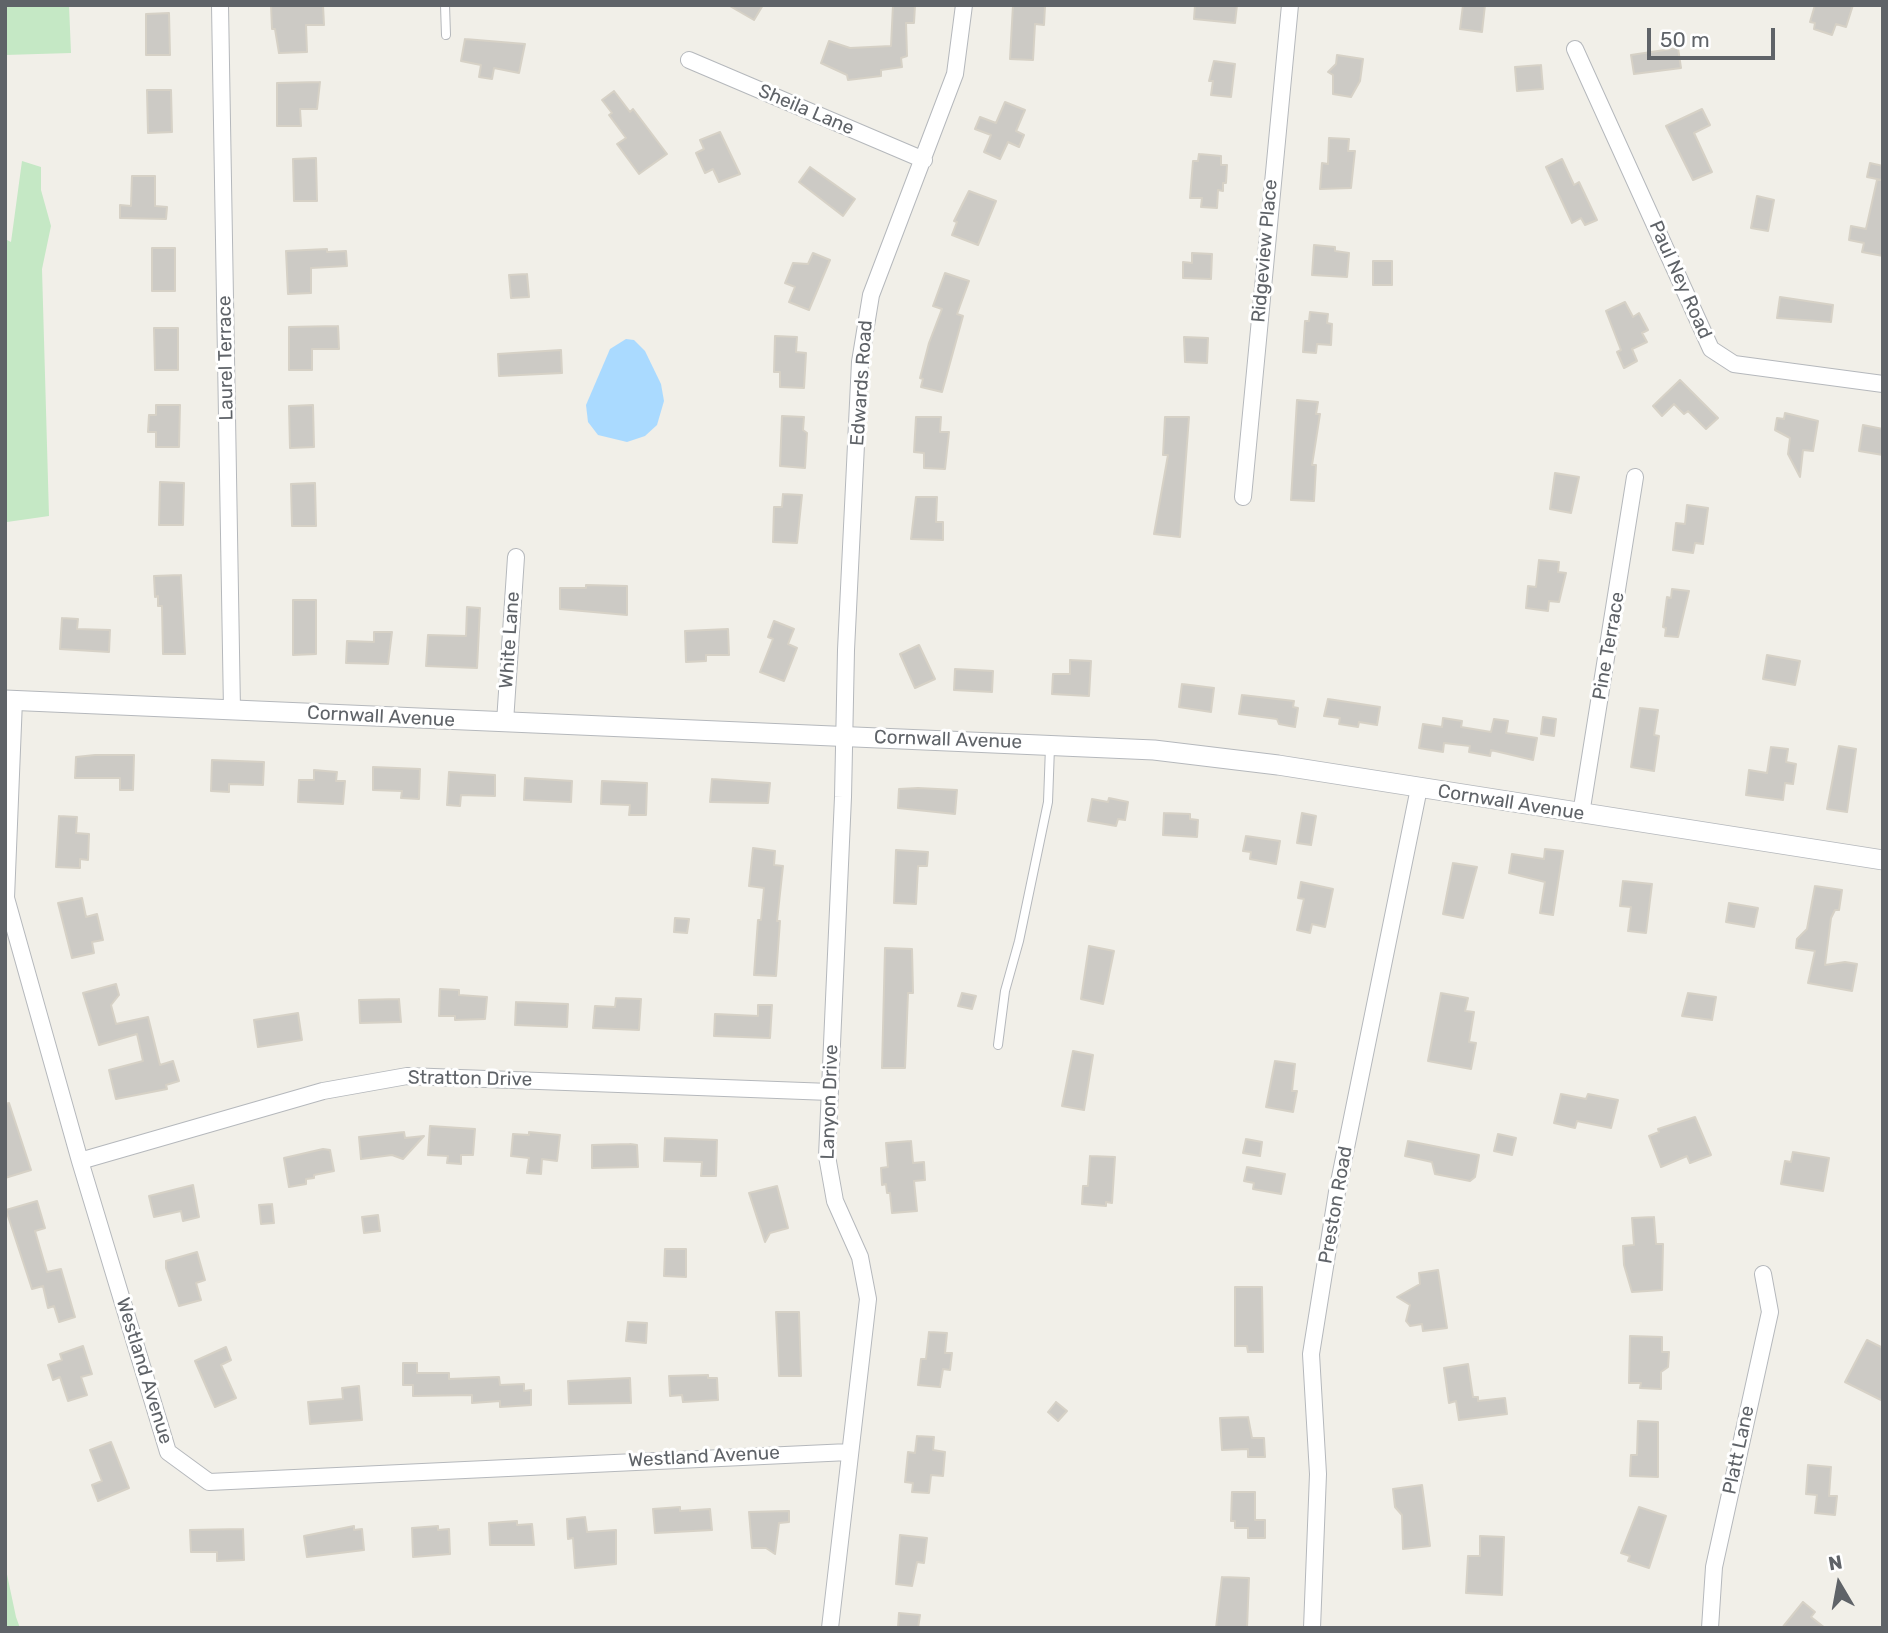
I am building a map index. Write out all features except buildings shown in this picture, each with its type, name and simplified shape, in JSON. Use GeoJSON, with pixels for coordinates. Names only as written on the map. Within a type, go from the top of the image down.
{"type":"FeatureCollection","features":[{"type":"Feature","properties":{"kind":"street","name":"Laurel Terrace"},"geometry":{"type":"LineString","coordinates":[[220,5],[232,710]]}},
{"type":"Feature","properties":{"kind":"street","name":"Edwards Road"},"geometry":{"type":"LineString","coordinates":[[844,736],[846,650],[865,320],[871,295],[955,74],[964,5]]}},
{"type":"Feature","properties":{"kind":"street","name":"Ridgeview Place"},"geometry":{"type":"LineString","coordinates":[[1243,497],[1290,5]]}},
{"type":"Feature","properties":{"kind":"street","name":"Paul Ney Road"},"geometry":{"type":"LineString","coordinates":[[1576,49],[1711,349],[1734,364],[1883,384]]}},
{"type":"Feature","properties":{"kind":"street","name":"Sheila Lane"},"geometry":{"type":"LineString","coordinates":[[689,60],[924,160]]}},
{"type":"Feature","properties":{"kind":"street","name":"Pine Terrace"},"geometry":{"type":"LineString","coordinates":[[1581,814],[1611,644],[1635,477]]}},
{"type":"Feature","properties":{"kind":"street","name":"White Lane"},"geometry":{"type":"LineString","coordinates":[[505,722],[516,557]]}},
{"type":"Feature","properties":{"kind":"street","name":"Cornwall Avenue"},"geometry":{"type":"LineString","coordinates":[[10,700],[1050,744],[1210,755],[1883,860]]}},
{"type":"Feature","properties":{"kind":"street","name":"Westland Avenue"},"geometry":{"type":"LineString","coordinates":[[10,700],[6,898],[80,1161],[168,1452],[209,1482],[849,1452]]}},
{"type":"Feature","properties":{"kind":"street","name":"Lanyon Drive"},"geometry":{"type":"LineString","coordinates":[[830,1628],[868,1299],[860,1257],[835,1200],[829,1179],[844,736]]}},
{"type":"Feature","properties":{"kind":"street","name":"Preston Road"},"geometry":{"type":"LineString","coordinates":[[1312,1628],[1318,1474],[1311,1354],[1337,1192],[1419,789]]}},
{"type":"Feature","properties":{"kind":"street","name":"Stratton Drive"},"geometry":{"type":"LineString","coordinates":[[80,1161],[323,1091],[407,1076],[830,1092]]}},
{"type":"Feature","properties":{"kind":"street","name":"Platt Lane"},"geometry":{"type":"LineString","coordinates":[[1710,1628],[1714,1564],[1770,1312],[1763,1274]]}},
{"type":"Feature","properties":{"kind":"lane"},"geometry":{"type":"LineString","coordinates":[[445,5],[446,35]]}},
{"type":"Feature","properties":{"kind":"lane"},"geometry":{"type":"LineString","coordinates":[[998,1045],[1005,992],[1019,941],[1048,802],[1050,744]]}},
{"type":"Feature","properties":{"kind":"green space"},"geometry":{"type":"Polygon","coordinates":[[[5,5],[69,5],[71,53],[5,55],[5,5]]]}},
{"type":"Feature","properties":{"kind":"green space"},"geometry":{"type":"Polygon","coordinates":[[[22,161],[41,167],[41,190],[51,226],[42,269],[49,516],[7,522],[5,239],[11,242],[22,161]]]}},
{"type":"Feature","properties":{"kind":"green space"},"geometry":{"type":"Polygon","coordinates":[[[5,1565],[16,1617],[20,1628],[5,1628],[5,1565]]]}},
{"type":"Feature","properties":{"kind":"water"},"geometry":{"type":"Polygon","coordinates":[[[626,339],[634,340],[645,351],[661,384],[664,401],[657,425],[645,436],[627,442],[598,435],[588,422],[586,405],[610,349],[626,339]]]}}]}
